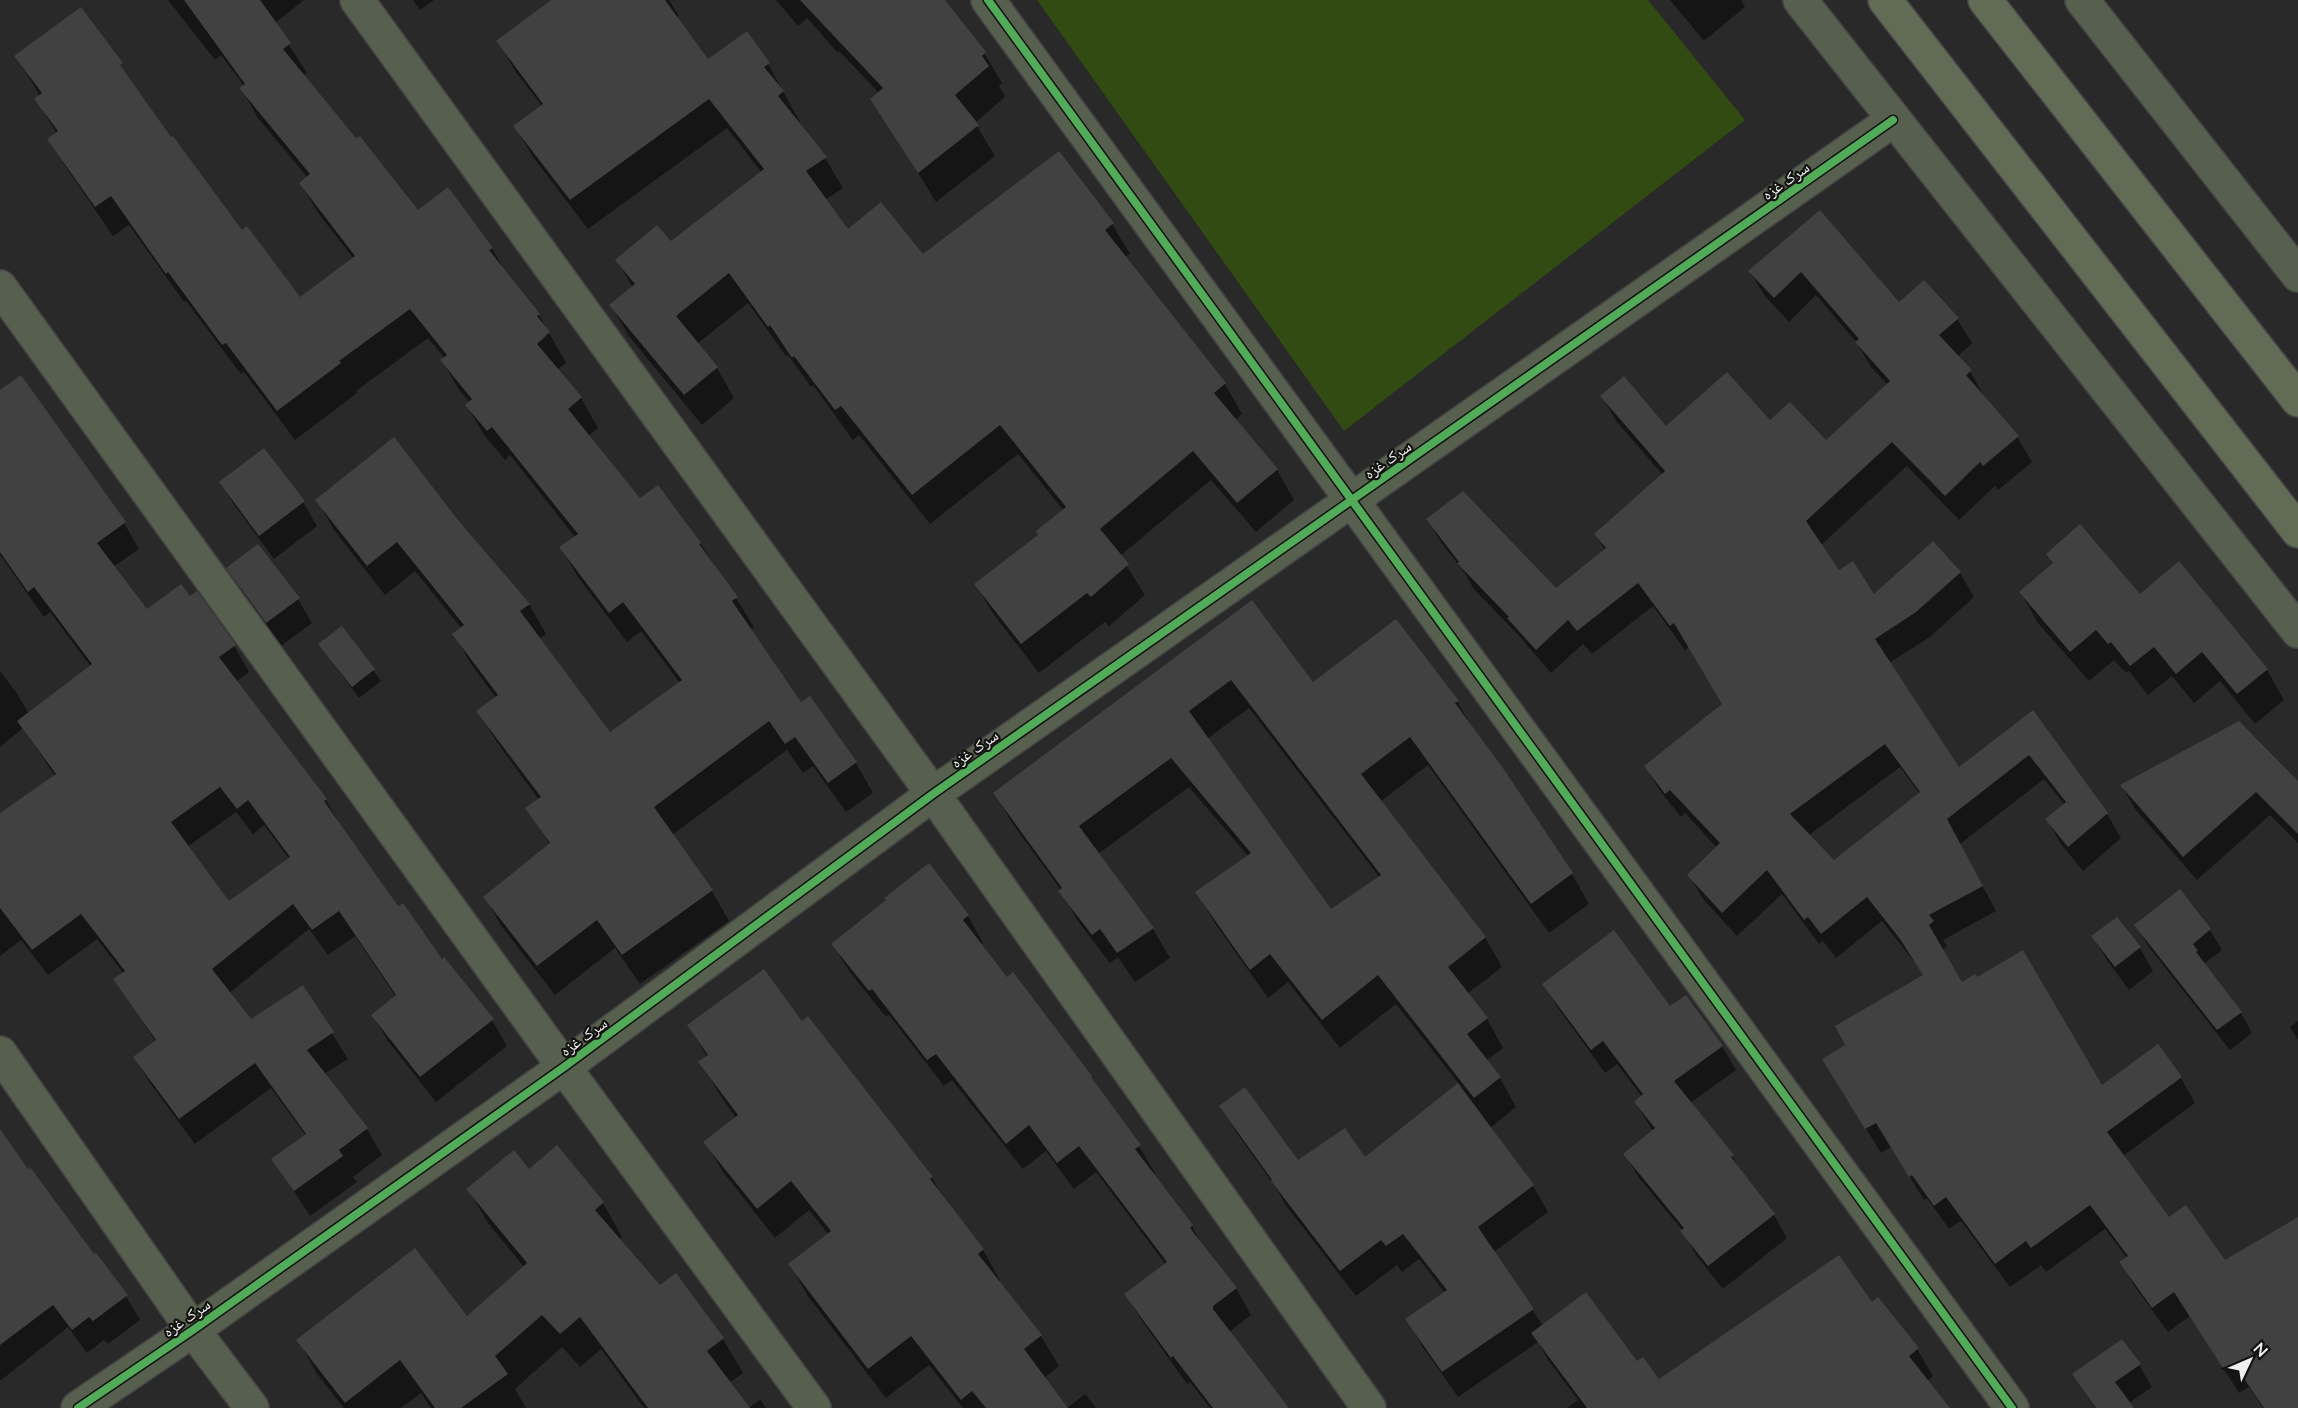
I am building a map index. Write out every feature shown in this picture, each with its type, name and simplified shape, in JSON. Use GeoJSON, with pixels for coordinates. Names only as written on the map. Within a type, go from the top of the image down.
{"type":"FeatureCollection","features":[{"type":"Feature","properties":{"kind":"main road"},"geometry":{"type":"LineString","coordinates":[[1884,0],[2298,531]]}},
{"type":"Feature","properties":{"kind":"main road"},"geometry":{"type":"LineString","coordinates":[[1985,0],[2298,400]]}},
{"type":"Feature","properties":{"kind":"street"},"geometry":{"type":"LineString","coordinates":[[357,0],[933,794],[1369,1408]]}},
{"type":"Feature","properties":{"kind":"street"},"geometry":{"type":"LineString","coordinates":[[988,0],[2012,1408]]}},
{"type":"Feature","properties":{"kind":"street"},"geometry":{"type":"LineString","coordinates":[[1800,0],[2298,631]]}},
{"type":"Feature","properties":{"kind":"street"},"geometry":{"type":"LineString","coordinates":[[2082,0],[2298,275]]}},
{"type":"Feature","properties":{"kind":"street","name":"سرک غزه"},"geometry":{"type":"LineString","coordinates":[[78,1408],[564,1067],[933,794],[1893,120]]}},
{"type":"Feature","properties":{"kind":"street"},"geometry":{"type":"LineString","coordinates":[[0,287],[564,1067],[814,1408]]}},
{"type":"Feature","properties":{"kind":"street"},"geometry":{"type":"LineString","coordinates":[[0,1053],[193,1329],[252,1408]]}},
{"type":"Feature","properties":{"kind":"green space"},"geometry":{"type":"Polygon","coordinates":[[[1037,0],[1648,0],[1745,120],[1344,431],[1037,0]]]}},
{"type":"Feature","properties":{"kind":"building"},"geometry":{"type":"Polygon","coordinates":[[[184,0],[260,0],[291,43],[283,49],[356,138],[360,136],[418,210],[448,187],[493,248],[489,250],[540,314],[537,316],[550,332],[537,344],[582,397],[568,409],[640,498],[658,485],[738,597],[732,601],[801,702],[810,696],[857,762],[828,783],[795,737],[785,744],[769,721],[654,807],[713,890],[622,955],[597,920],[537,966],[483,897],[550,843],[525,808],[541,797],[476,711],[498,695],[452,634],[464,625],[397,542],[367,566],[315,500],[394,437],[458,520],[530,604],[520,611],[610,732],[682,680],[623,602],[609,613],[559,547],[578,534],[492,427],[487,431],[465,405],[472,399],[440,360],[447,355],[410,309],[339,361],[341,363],[277,411],[226,343],[222,345],[168,272],[166,274],[111,196],[95,207],[47,139],[58,131],[34,99],[42,93],[14,56],[81,7],[123,63],[120,65],[171,137],[173,136],[242,230],[247,226],[300,297],[355,256],[299,183],[310,174],[239,88],[245,84],[184,0]]]}},
{"type":"Feature","properties":{"kind":"building"},"geometry":{"type":"Polygon","coordinates":[[[551,0],[665,0],[708,59],[747,31],[770,63],[764,67],[784,91],[778,96],[827,157],[806,171],[848,229],[881,202],[923,254],[1059,151],[1114,223],[1105,230],[1226,383],[1214,393],[1278,469],[1237,503],[1193,451],[1100,529],[1129,564],[1091,597],[1087,593],[1021,644],[974,584],[1038,535],[1036,531],[1066,507],[1000,425],[912,495],[841,406],[835,410],[794,356],[792,358],[770,325],[768,327],[729,273],[676,316],[718,367],[684,395],[609,305],[635,284],[615,260],[657,225],[671,241],[764,169],[709,99],[570,200],[513,126],[543,104],[496,41],[551,0]]]}},
{"type":"Feature","properties":{"kind":"building"},"geometry":{"type":"Polygon","coordinates":[[[800,0],[945,0],[986,52],[982,56],[989,66],[955,95],[979,125],[918,173],[870,99],[883,88],[800,0]]]}},
{"type":"Feature","properties":{"kind":"building"},"geometry":{"type":"Polygon","coordinates":[[[1820,210],[1899,302],[1924,280],[1959,318],[1939,335],[1972,370],[1966,375],[2019,436],[1983,466],[1980,462],[1945,496],[1892,442],[1806,521],[1839,570],[1853,561],[1874,594],[1933,541],[1961,572],[1916,612],[1875,639],[1959,767],[2033,710],[2108,813],[2068,847],[2045,819],[2066,802],[2029,755],[1947,819],[1983,886],[1929,915],[1934,921],[1929,925],[1962,982],[1975,974],[1977,977],[2023,950],[2102,1085],[2158,1044],[2182,1077],[2107,1132],[2169,1217],[2186,1205],[2225,1260],[2298,1217],[2298,1408],[2264,1408],[2234,1364],[2224,1370],[2174,1292],[2152,1308],[2119,1262],[2128,1256],[2090,1205],[2031,1248],[2026,1241],[1995,1264],[1946,1197],[1934,1206],[1912,1175],[1909,1177],[1876,1123],[1865,1129],[1822,1059],[1845,1045],[1835,1026],[1923,975],[1900,939],[1867,897],[1821,934],[1808,917],[1804,920],[1767,870],[1722,913],[1687,875],[1720,843],[1670,790],[1665,794],[1644,766],[1722,704],[1674,623],[1670,626],[1638,583],[1577,631],[1568,620],[1536,650],[1507,618],[1509,617],[1457,563],[1459,562],[1426,519],[1463,491],[1556,588],[1606,548],[1594,534],[1665,471],[1600,396],[1624,376],[1666,426],[1727,372],[1770,420],[1790,402],[1826,440],[1890,381],[1855,342],[1859,339],[1801,272],[1774,298],[1748,271],[1820,210]],[[1885,744],[1790,814],[1834,860],[1920,792],[1885,744]]]}},
{"type":"Feature","properties":{"kind":"building"},"geometry":{"type":"Polygon","coordinates":[[[21,375],[126,522],[97,543],[147,609],[181,584],[190,596],[197,591],[236,645],[219,657],[327,799],[324,801],[398,906],[403,903],[442,959],[444,957],[494,1019],[420,1077],[371,1015],[396,995],[339,911],[312,930],[293,904],[212,969],[251,1019],[303,985],[334,1032],[307,1050],[368,1128],[339,1150],[343,1156],[294,1191],[271,1159],[306,1134],[255,1063],[179,1119],[133,1057],[156,1040],[113,979],[125,971],[81,914],[32,950],[0,908],[0,813],[56,774],[17,721],[92,664],[34,587],[28,592],[0,552],[0,390],[21,375]],[[220,787],[171,822],[229,901],[290,857],[248,800],[237,809],[220,787]]]}},
{"type":"Feature","properties":{"kind":"building"},"geometry":{"type":"Polygon","coordinates":[[[264,448],[305,501],[259,536],[219,482],[264,448]]]}},
{"type":"Feature","properties":{"kind":"building"},"geometry":{"type":"Polygon","coordinates":[[[2080,524],[2140,594],[2179,561],[2268,669],[2237,694],[2202,652],[2176,674],[2154,647],[2130,666],[2111,642],[2108,644],[2096,630],[2070,652],[2019,592],[2053,563],[2046,554],[2080,524]]]}},
{"type":"Feature","properties":{"kind":"building"},"geometry":{"type":"Polygon","coordinates":[[[258,544],[300,598],[266,623],[226,568],[258,544]]]}},
{"type":"Feature","properties":{"kind":"building"},"geometry":{"type":"Polygon","coordinates":[[[1252,600],[1313,682],[1396,619],[1459,701],[1455,703],[1505,771],[1573,873],[1531,904],[1410,737],[1361,774],[1486,937],[1448,967],[1488,1018],[1467,1034],[1501,1077],[1474,1098],[1378,975],[1322,1020],[1270,954],[1250,970],[1195,892],[1251,853],[1171,758],[1079,826],[1154,928],[1117,953],[1100,929],[1092,935],[1058,891],[1062,888],[993,793],[1252,600]],[[1231,680],[1189,711],[1331,909],[1381,875],[1231,680]]]}},
{"type":"Feature","properties":{"kind":"building"},"geometry":{"type":"Polygon","coordinates":[[[342,626],[375,669],[352,687],[318,644],[342,626]]]}},
{"type":"Feature","properties":{"kind":"building"},"geometry":{"type":"Polygon","coordinates":[[[2239,721],[2298,781],[2298,834],[2256,792],[2183,857],[2120,785],[2239,721]]]}},
{"type":"Feature","properties":{"kind":"building"},"geometry":{"type":"Polygon","coordinates":[[[929,863],[969,915],[963,920],[1007,977],[1013,972],[1092,1076],[1141,1145],[1135,1149],[1193,1225],[1190,1228],[1237,1288],[1213,1306],[1213,1309],[1289,1408],[1213,1408],[1173,1356],[1171,1358],[1124,1294],[1167,1262],[1079,1146],[1057,1163],[1029,1125],[1006,1144],[936,1054],[927,1060],[872,989],[869,991],[831,944],[929,863]]]}},
{"type":"Feature","properties":{"kind":"building"},"geometry":{"type":"Polygon","coordinates":[[[2180,889],[2211,929],[2193,944],[2198,951],[2196,952],[2242,1012],[2217,1030],[2134,925],[2180,889]]]}},
{"type":"Feature","properties":{"kind":"building"},"geometry":{"type":"Polygon","coordinates":[[[2117,917],[2141,947],[2115,967],[2091,936],[2117,917]]]}},
{"type":"Feature","properties":{"kind":"building"},"geometry":{"type":"Polygon","coordinates":[[[1614,930],[1670,1006],[1686,995],[1723,1046],[1674,1081],[1734,1155],[1731,1157],[1775,1214],[1708,1266],[1680,1231],[1684,1228],[1623,1154],[1655,1128],[1634,1102],[1643,1094],[1603,1041],[1591,1050],[1542,984],[1614,930]]]}},
{"type":"Feature","properties":{"kind":"building"},"geometry":{"type":"Polygon","coordinates":[[[764,969],[802,1021],[808,1016],[933,1177],[930,1179],[984,1249],[978,1254],[1042,1335],[1024,1349],[1068,1408],[986,1408],[972,1391],[961,1400],[911,1336],[868,1369],[788,1264],[831,1231],[791,1181],[757,1209],[703,1142],[738,1115],[698,1062],[708,1055],[687,1025],[764,969]]]}},
{"type":"Feature","properties":{"kind":"building"},"geometry":{"type":"Polygon","coordinates":[[[1458,1083],[1534,1185],[1478,1227],[1534,1309],[1442,1372],[1405,1319],[1447,1290],[1403,1234],[1386,1246],[1381,1240],[1340,1271],[1271,1181],[1219,1106],[1245,1087],[1298,1160],[1345,1128],[1365,1157],[1458,1083]]]}},
{"type":"Feature","properties":{"kind":"building"},"geometry":{"type":"Polygon","coordinates":[[[0,1129],[28,1169],[30,1167],[94,1254],[96,1253],[128,1295],[93,1321],[89,1317],[72,1330],[53,1305],[0,1345],[0,1129]]]}},
{"type":"Feature","properties":{"kind":"building"},"geometry":{"type":"Polygon","coordinates":[[[557,1145],[604,1202],[595,1210],[660,1285],[676,1273],[724,1338],[707,1351],[750,1408],[648,1408],[580,1317],[560,1334],[542,1315],[495,1356],[508,1374],[461,1408],[435,1408],[400,1360],[345,1403],[296,1340],[415,1248],[467,1316],[527,1263],[466,1189],[514,1150],[529,1169],[557,1145]]]}},
{"type":"Feature","properties":{"kind":"building"},"geometry":{"type":"Polygon","coordinates":[[[1839,1255],[1872,1302],[1878,1297],[1919,1348],[1909,1356],[1950,1408],[1587,1408],[1531,1333],[1586,1292],[1637,1361],[1643,1357],[1659,1379],[1839,1255]]]}},
{"type":"Feature","properties":{"kind":"building"},"geometry":{"type":"Polygon","coordinates":[[[2122,1339],[2141,1364],[2115,1382],[2134,1408],[2096,1408],[2072,1374],[2122,1339]]]}},
{"type":"Feature","properties":{"kind":"cycle path"},"geometry":{"type":"LineString","coordinates":[[988,0],[2012,1408]]}},
{"type":"Feature","properties":{"kind":"cycle path"},"geometry":{"type":"LineString","coordinates":[[78,1408],[193,1330],[564,1067],[933,794],[1893,120]]}}]}
